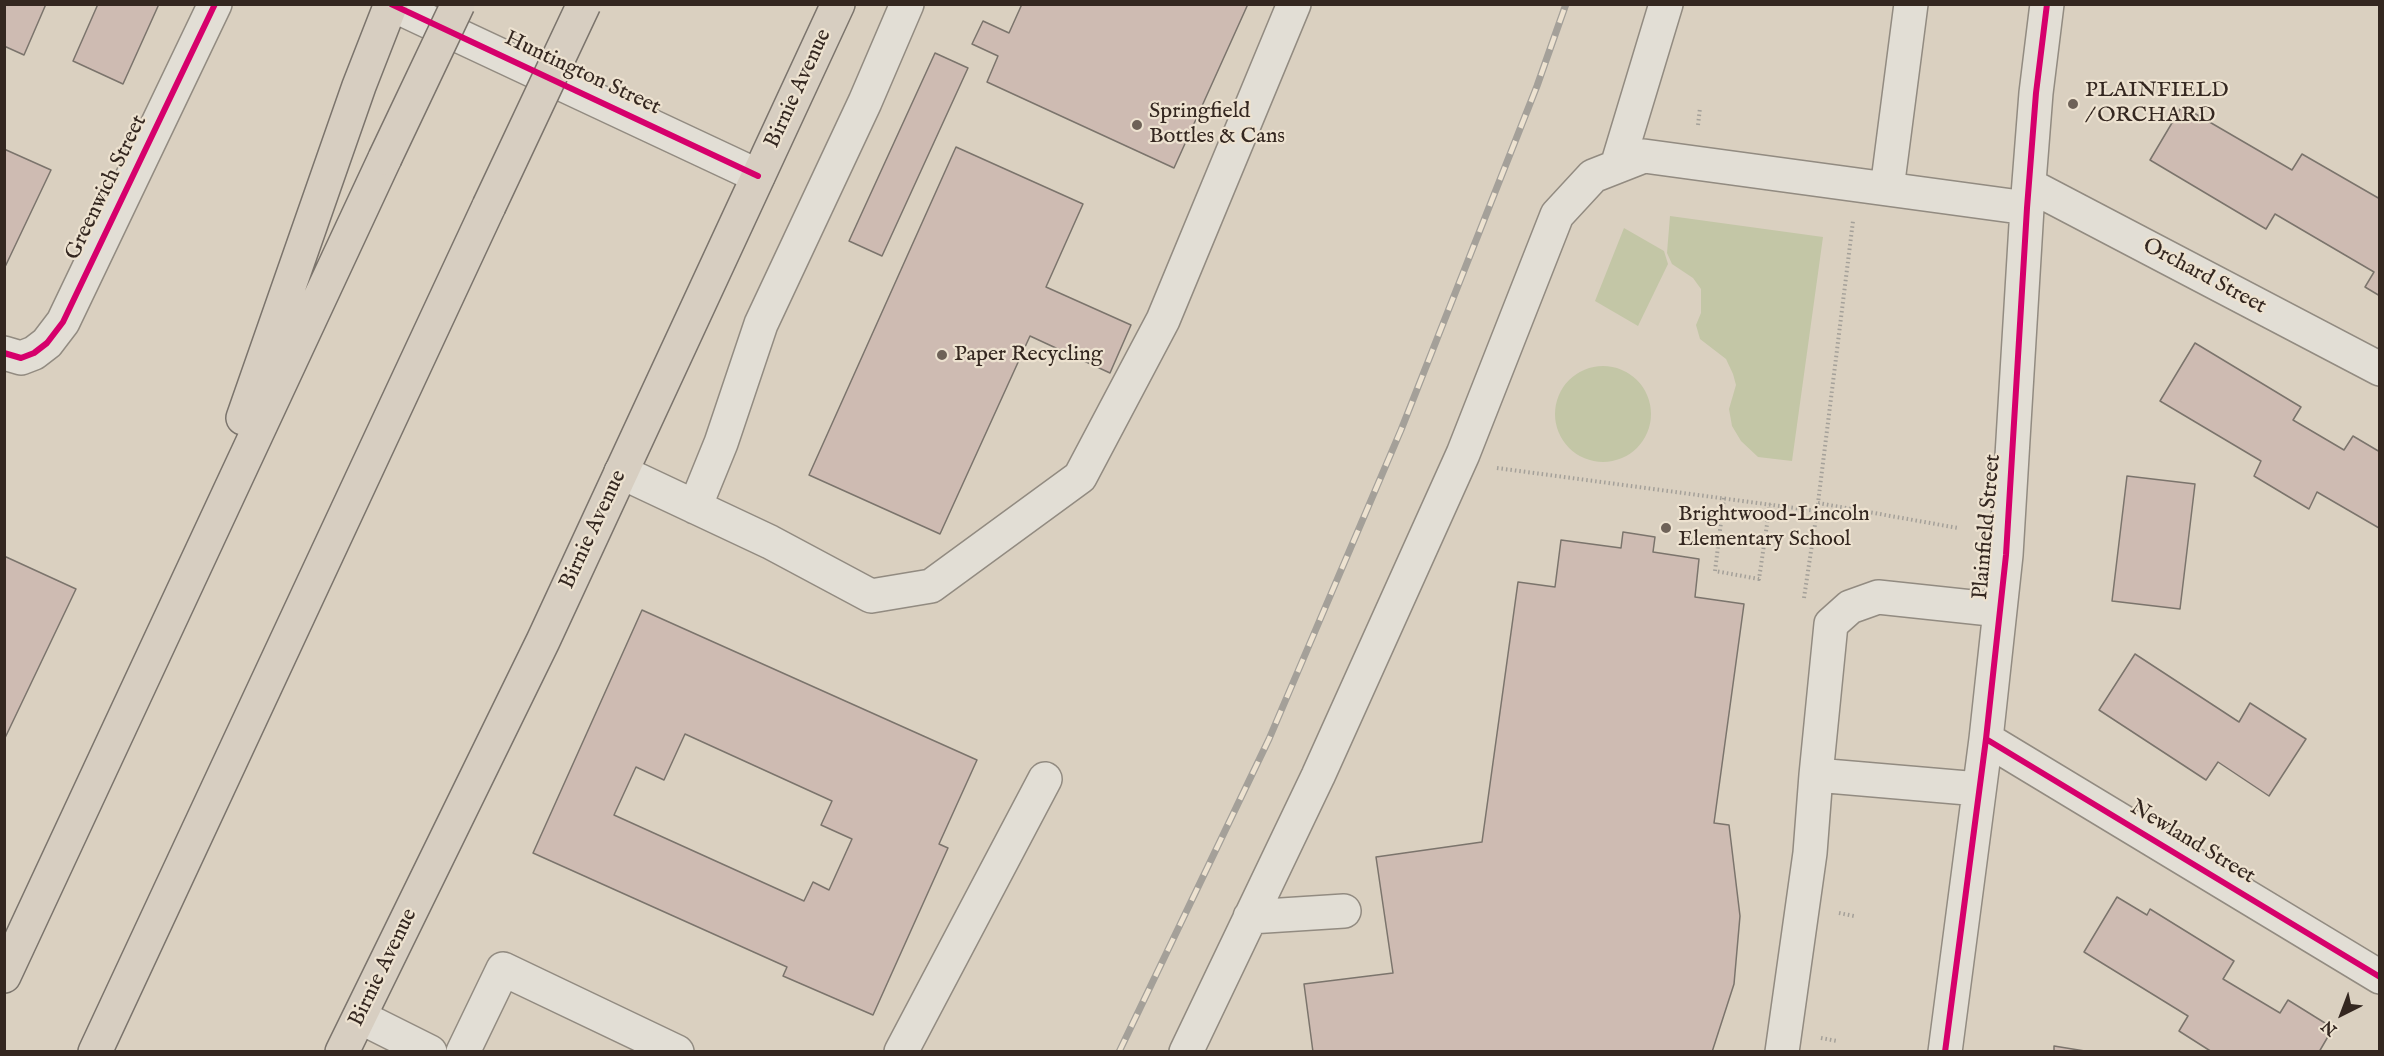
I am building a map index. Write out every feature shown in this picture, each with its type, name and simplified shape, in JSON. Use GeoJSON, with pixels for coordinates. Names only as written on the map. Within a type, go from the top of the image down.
{"type":"FeatureCollection","features":[{"type":"Feature","properties":{"kind":"main road"},"geometry":{"type":"LineString","coordinates":[[182,594],[359,86],[391,4]]}},
{"type":"Feature","properties":{"kind":"main road"},"geometry":{"type":"LineString","coordinates":[[4,976],[458,4]]}},
{"type":"Feature","properties":{"kind":"main road"},"geometry":{"type":"LineString","coordinates":[[95,1052],[584,4]]}},
{"type":"Feature","properties":{"kind":"main road","name":"Birnie Avenue"},"geometry":{"type":"LineString","coordinates":[[342,1052],[543,641],[838,4]]}},
{"type":"Feature","properties":{"kind":"street","name":"Greenwich Street"},"geometry":{"type":"LineString","coordinates":[[4,353],[21,357],[34,353],[47,343],[63,322],[215,4]]}},
{"type":"Feature","properties":{"kind":"street","name":"Huntington Street"},"geometry":{"type":"LineString","coordinates":[[391,4],[758,176]]}},
{"type":"Feature","properties":{"kind":"street"},"geometry":{"type":"LineString","coordinates":[[695,507],[721,443],[761,324],[865,102],[908,4]]}},
{"type":"Feature","properties":{"kind":"street"},"geometry":{"type":"LineString","coordinates":[[621,472],[770,542],[871,597],[931,586],[1080,477],[1163,320],[1294,4]]}},
{"type":"Feature","properties":{"kind":"street"},"geometry":{"type":"LineString","coordinates":[[1617,166],[1666,4]]}},
{"type":"Feature","properties":{"kind":"street"},"geometry":{"type":"LineString","coordinates":[[1887,189],[1911,4]]}},
{"type":"Feature","properties":{"kind":"street","name":"Plainfield Street"},"geometry":{"type":"LineString","coordinates":[[1945,1052],[1986,740],[2000,610],[2036,93],[2047,4]]}},
{"type":"Feature","properties":{"kind":"street"},"geometry":{"type":"LineString","coordinates":[[1186,1052],[1318,776],[1463,454],[1557,215],[1593,176],[1644,156],[1887,189],[2028,197]]}},
{"type":"Feature","properties":{"kind":"street","name":"Orchard Street"},"geometry":{"type":"LineString","coordinates":[[2028,197],[2379,369]]}},
{"type":"Feature","properties":{"kind":"street"},"geometry":{"type":"LineString","coordinates":[[1782,1052],[1810,853],[1831,624],[1850,608],[1878,597],[2000,610]]}},
{"type":"Feature","properties":{"kind":"street","name":"Newland Street"},"geometry":{"type":"LineString","coordinates":[[1986,740],[2379,977]]}},
{"type":"Feature","properties":{"kind":"street"},"geometry":{"type":"LineString","coordinates":[[1816,775],[1979,789]]}},
{"type":"Feature","properties":{"kind":"street"},"geometry":{"type":"LineString","coordinates":[[901,1052],[1045,779]]}},
{"type":"Feature","properties":{"kind":"street"},"geometry":{"type":"LineString","coordinates":[[1250,917],[1344,911]]}},
{"type":"Feature","properties":{"kind":"street"},"geometry":{"type":"LineString","coordinates":[[463,1052],[502,969],[677,1052]]}},
{"type":"Feature","properties":{"kind":"street"},"geometry":{"type":"LineString","coordinates":[[360,1017],[430,1052]]}},
{"type":"Feature","properties":{"kind":"path"},"geometry":{"type":"LineString","coordinates":[[1491,467],[1817,511]]}},
{"type":"Feature","properties":{"kind":"path"},"geometry":{"type":"LineString","coordinates":[[1724,498],[1715,572],[1759,579],[1770,504]]}},
{"type":"Feature","properties":{"kind":"path"},"geometry":{"type":"LineString","coordinates":[[1818,503],[1958,528]]}},
{"type":"Feature","properties":{"kind":"green space"},"geometry":{"type":"Polygon","coordinates":[[[1670,216],[1823,237],[1792,461],[1758,457],[1741,441],[1732,426],[1729,409],[1736,385],[1733,374],[1726,359],[1700,339],[1696,325],[1701,313],[1701,289],[1693,278],[1672,264],[1667,253],[1670,216]]]}},
{"type":"Feature","properties":{"kind":"green space"},"geometry":{"type":"Polygon","coordinates":[[[1624,228],[1664,251],[1668,264],[1638,326],[1595,301],[1624,228]]]}},
{"type":"Feature","properties":{"kind":"green space"},"geometry":{"type":"Polygon","coordinates":[[[1603,366],[1621,370],[1637,380],[1647,396],[1651,414],[1647,432],[1637,448],[1621,458],[1603,462],[1585,458],[1569,448],[1559,432],[1555,414],[1559,396],[1569,380],[1585,370],[1603,366]]]}},
{"type":"Feature","properties":{"kind":"building"},"geometry":{"type":"Polygon","coordinates":[[[4,4],[46,4],[24,55],[4,46],[4,4]]]}},
{"type":"Feature","properties":{"kind":"building"},"geometry":{"type":"Polygon","coordinates":[[[98,4],[159,4],[123,84],[73,61],[98,4]]]}},
{"type":"Feature","properties":{"kind":"building","name":"Springfield Bottles & Cans"},"geometry":{"type":"Polygon","coordinates":[[[1022,4],[1248,4],[1174,168],[987,82],[998,56],[972,44],[983,21],[1009,33],[1022,4]]]}},
{"type":"Feature","properties":{"kind":"building"},"geometry":{"type":"Polygon","coordinates":[[[935,53],[968,68],[882,256],[849,241],[935,53]]]}},
{"type":"Feature","properties":{"kind":"building"},"geometry":{"type":"Polygon","coordinates":[[[2182,106],[2292,170],[2302,154],[2380,199],[2380,296],[2365,287],[2374,272],[2275,214],[2266,229],[2150,160],[2182,106]]]}},
{"type":"Feature","properties":{"kind":"building","name":"Paper Recycling"},"geometry":{"type":"Polygon","coordinates":[[[956,147],[1083,204],[1046,287],[1131,325],[1110,373],[1030,336],[940,534],[809,475],[956,147]]]}},
{"type":"Feature","properties":{"kind":"building"},"geometry":{"type":"Polygon","coordinates":[[[4,149],[51,170],[4,269],[4,149]]]}},
{"type":"Feature","properties":{"kind":"building"},"geometry":{"type":"Polygon","coordinates":[[[2195,343],[2301,407],[2293,420],[2344,450],[2353,436],[2380,452],[2379,528],[2317,492],[2309,509],[2254,476],[2261,461],[2160,401],[2195,343]]]}},
{"type":"Feature","properties":{"kind":"building"},"geometry":{"type":"Polygon","coordinates":[[[2127,476],[2195,484],[2180,609],[2112,601],[2127,476]]]}},
{"type":"Feature","properties":{"kind":"building"},"geometry":{"type":"Polygon","coordinates":[[[1623,532],[1655,537],[1653,552],[1699,559],[1695,597],[1744,604],[1714,823],[1729,825],[1740,916],[1734,984],[1712,1052],[1313,1052],[1304,984],[1393,973],[1376,857],[1482,842],[1518,582],[1555,587],[1561,540],[1621,548],[1623,532]]]}},
{"type":"Feature","properties":{"kind":"building"},"geometry":{"type":"Polygon","coordinates":[[[4,556],[76,589],[4,740],[4,556]]]}},
{"type":"Feature","properties":{"kind":"building"},"geometry":{"type":"Polygon","coordinates":[[[642,610],[977,760],[939,844],[948,848],[873,1015],[783,976],[787,967],[533,853],[642,610]],[[685,734],[664,780],[636,767],[614,815],[804,901],[813,882],[829,890],[852,839],[821,825],[832,801],[685,734]]]}},
{"type":"Feature","properties":{"kind":"building"},"geometry":{"type":"Polygon","coordinates":[[[2135,654],[2239,722],[2250,703],[2306,739],[2269,796],[2218,762],[2206,780],[2099,710],[2135,654]]]}},
{"type":"Feature","properties":{"kind":"building"},"geometry":{"type":"Polygon","coordinates":[[[2117,897],[2147,915],[2150,909],[2234,961],[2223,979],[2280,1013],[2288,1000],[2333,1028],[2319,1052],[2212,1052],[2179,1031],[2188,1016],[2084,952],[2117,897]]]}},
{"type":"Feature","properties":{"kind":"building"},"geometry":{"type":"Polygon","coordinates":[[[2054,1046],[2091,1052],[2054,1052],[2054,1046]]]}},
{"type":"Feature","properties":{"kind":"railway"},"geometry":{"type":"LineString","coordinates":[[1119,1052],[1269,739],[1401,430],[1537,86],[1566,4]]}},
{"type":"Feature","properties":{"kind":"cycle path"},"geometry":{"type":"LineString","coordinates":[[4,353],[21,358],[34,353],[47,343],[63,322],[215,4]]}},
{"type":"Feature","properties":{"kind":"cycle path"},"geometry":{"type":"LineString","coordinates":[[391,4],[758,176]]}},
{"type":"Feature","properties":{"kind":"cycle path"},"geometry":{"type":"LineString","coordinates":[[1945,1052],[1986,739],[2006,555],[2027,208],[2036,93],[2047,4]]}},
{"type":"Feature","properties":{"kind":"cycle path"},"geometry":{"type":"LineString","coordinates":[[1986,739],[2380,977]]}},
{"type":"Feature","properties":{"kind":"place","name":"PLAINFIELD / ORCHARD"},"geometry":{"type":"Point","coordinates":[2073,104]}},
{"type":"Feature","properties":{"kind":"place","name":"Springfield Bottles & Cans"},"geometry":{"type":"Point","coordinates":[1137,125]}},
{"type":"Feature","properties":{"kind":"place","name":"Paper Recycling"},"geometry":{"type":"Point","coordinates":[942,355]}},
{"type":"Feature","properties":{"kind":"place","name":"Brightwood-Lincoln Elementary School"},"geometry":{"type":"Point","coordinates":[1666,528]}}]}
